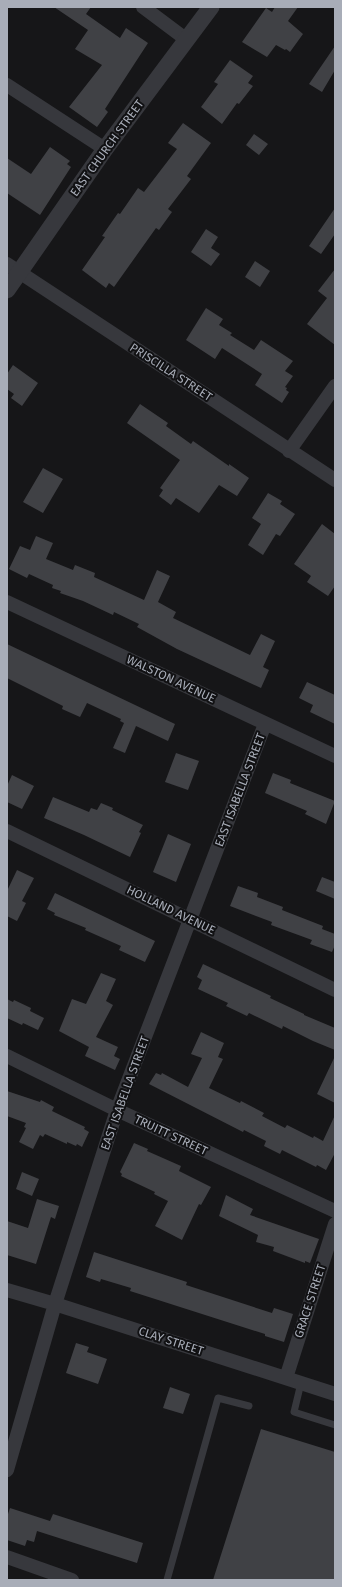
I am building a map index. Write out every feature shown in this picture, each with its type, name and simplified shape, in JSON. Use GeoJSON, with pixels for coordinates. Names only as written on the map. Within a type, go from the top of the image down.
{"type":"FeatureCollection","features":[{"type":"Feature","properties":{"kind":"street"},"geometry":{"type":"LineString","coordinates":[[143,7],[187,40]]}},
{"type":"Feature","properties":{"kind":"street","name":"EAST CHURCH STREET"},"geometry":{"type":"LineString","coordinates":[[7,290],[13,268],[105,149],[210,7]]}},
{"type":"Feature","properties":{"kind":"street"},"geometry":{"type":"LineString","coordinates":[[7,85],[105,149]]}},
{"type":"Feature","properties":{"kind":"street","name":"PRISCILLA STREET"},"geometry":{"type":"LineString","coordinates":[[13,268],[335,480]]}},
{"type":"Feature","properties":{"kind":"street"},"geometry":{"type":"LineString","coordinates":[[289,451],[335,386]]}},
{"type":"Feature","properties":{"kind":"street","name":"WALSTON AVENUE"},"geometry":{"type":"LineString","coordinates":[[7,602],[335,756]]}},
{"type":"Feature","properties":{"kind":"street","name":"EAST ISABELLA STREET"},"geometry":{"type":"LineString","coordinates":[[7,1470],[55,1304],[117,1110],[265,724]]}},
{"type":"Feature","properties":{"kind":"street","name":"HOLLAND AVENUE"},"geometry":{"type":"LineString","coordinates":[[7,831],[335,990]]}},
{"type":"Feature","properties":{"kind":"street","name":"TRUITT STREET"},"geometry":{"type":"LineString","coordinates":[[7,1056],[117,1110],[335,1212]]}},
{"type":"Feature","properties":{"kind":"street","name":"GRACE STREET"},"geometry":{"type":"LineString","coordinates":[[286,1378],[335,1224]]}},
{"type":"Feature","properties":{"kind":"street","name":"CLAY STREET"},"geometry":{"type":"LineString","coordinates":[[7,1290],[335,1394]]}},
{"type":"Feature","properties":{"kind":"street"},"geometry":{"type":"LineString","coordinates":[[7,1557],[72,1580]]}},
{"type":"Feature","properties":{"kind":"lane"},"geometry":{"type":"LineString","coordinates":[[301,1383],[294,1412],[335,1425]]}},
{"type":"Feature","properties":{"kind":"lane"},"geometry":{"type":"LineString","coordinates":[[167,1580],[218,1398],[248,1406]]}},
{"type":"Feature","properties":{"kind":"building"},"geometry":{"type":"Polygon","coordinates":[[[54,7],[91,7],[86,14],[120,38],[126,28],[148,43],[105,109],[108,112],[97,127],[69,107],[102,65],[75,49],[88,30],[54,7]]]}},
{"type":"Feature","properties":{"kind":"building"},"geometry":{"type":"Polygon","coordinates":[[[275,7],[298,7],[288,21],[303,34],[290,52],[276,45],[267,57],[242,42],[266,8],[272,12],[275,7]]]}},
{"type":"Feature","properties":{"kind":"building"},"geometry":{"type":"Polygon","coordinates":[[[335,46],[335,70],[322,92],[309,84],[335,46]]]}},
{"type":"Feature","properties":{"kind":"building"},"geometry":{"type":"Polygon","coordinates":[[[230,60],[253,76],[248,83],[253,86],[239,104],[237,103],[222,124],[201,107],[218,84],[214,82],[230,60]]]}},
{"type":"Feature","properties":{"kind":"building"},"geometry":{"type":"Polygon","coordinates":[[[183,123],[211,143],[187,176],[191,179],[168,209],[172,212],[159,230],[156,228],[114,287],[109,283],[106,288],[82,270],[105,237],[102,236],[118,213],[120,214],[138,188],[144,192],[177,149],[168,143],[183,123]]]}},
{"type":"Feature","properties":{"kind":"building"},"geometry":{"type":"Polygon","coordinates":[[[254,134],[268,144],[259,155],[246,145],[254,134]]]}},
{"type":"Feature","properties":{"kind":"building"},"geometry":{"type":"Polygon","coordinates":[[[50,147],[70,161],[67,164],[71,167],[40,215],[7,193],[7,158],[31,174],[50,147]]]}},
{"type":"Feature","properties":{"kind":"building"},"geometry":{"type":"Polygon","coordinates":[[[335,208],[335,234],[321,254],[309,246],[335,208]]]}},
{"type":"Feature","properties":{"kind":"building"},"geometry":{"type":"Polygon","coordinates":[[[206,229],[218,237],[211,248],[220,254],[211,266],[191,252],[206,229]]]}},
{"type":"Feature","properties":{"kind":"building"},"geometry":{"type":"Polygon","coordinates":[[[255,261],[270,271],[260,287],[245,277],[255,261]]]}},
{"type":"Feature","properties":{"kind":"building"},"geometry":{"type":"Polygon","coordinates":[[[335,269],[335,345],[307,324],[327,298],[318,291],[335,269]]]}},
{"type":"Feature","properties":{"kind":"building"},"geometry":{"type":"Polygon","coordinates":[[[206,308],[223,319],[219,325],[232,333],[230,335],[254,350],[261,340],[293,361],[285,371],[293,376],[285,387],[289,392],[282,403],[255,385],[262,374],[222,348],[215,359],[186,340],[206,308]]]}},
{"type":"Feature","properties":{"kind":"building"},"geometry":{"type":"Polygon","coordinates":[[[13,365],[38,383],[22,406],[11,398],[14,394],[7,389],[7,374],[13,365]]]}},
{"type":"Feature","properties":{"kind":"building"},"geometry":{"type":"Polygon","coordinates":[[[140,404],[168,423],[166,426],[191,444],[193,441],[249,478],[237,496],[219,485],[199,513],[176,498],[171,505],[159,496],[163,490],[160,488],[180,460],[127,423],[140,404]]]}},
{"type":"Feature","properties":{"kind":"building"},"geometry":{"type":"Polygon","coordinates":[[[43,468],[63,479],[43,513],[23,502],[43,468]]]}},
{"type":"Feature","properties":{"kind":"building"},"geometry":{"type":"Polygon","coordinates":[[[268,493],[282,501],[280,504],[295,514],[280,536],[276,534],[263,555],[248,545],[261,524],[252,518],[268,493]]]}},
{"type":"Feature","properties":{"kind":"building"},"geometry":{"type":"Polygon","coordinates":[[[322,524],[335,534],[335,586],[328,596],[307,582],[311,576],[294,564],[322,524]]]}},
{"type":"Feature","properties":{"kind":"building"},"geometry":{"type":"Polygon","coordinates":[[[36,536],[53,543],[46,559],[73,570],[75,565],[95,573],[94,577],[144,600],[157,570],[170,576],[158,602],[176,612],[173,618],[250,655],[261,634],[275,641],[263,667],[269,670],[261,688],[177,649],[137,627],[139,624],[114,612],[113,615],[83,601],[60,593],[61,591],[52,588],[53,585],[29,574],[27,578],[9,569],[20,546],[30,550],[36,536]]]}},
{"type":"Feature","properties":{"kind":"building"},"geometry":{"type":"Polygon","coordinates":[[[7,644],[175,724],[168,741],[136,726],[125,753],[113,748],[124,723],[120,721],[121,719],[87,703],[80,717],[62,709],[63,706],[7,678],[7,644]]]}},
{"type":"Feature","properties":{"kind":"building"},"geometry":{"type":"Polygon","coordinates":[[[307,682],[335,695],[335,724],[310,712],[313,705],[299,698],[307,682]]]}},
{"type":"Feature","properties":{"kind":"building"},"geometry":{"type":"Polygon","coordinates":[[[176,753],[199,761],[188,790],[165,782],[176,753]]]}},
{"type":"Feature","properties":{"kind":"building"},"geometry":{"type":"Polygon","coordinates":[[[273,773],[291,780],[290,783],[335,801],[326,824],[305,814],[307,811],[265,793],[273,773]]]}},
{"type":"Feature","properties":{"kind":"building"},"geometry":{"type":"Polygon","coordinates":[[[12,775],[34,786],[22,809],[7,802],[7,786],[12,775]]]}},
{"type":"Feature","properties":{"kind":"building"},"geometry":{"type":"Polygon","coordinates":[[[53,797],[89,812],[91,808],[97,810],[101,803],[143,825],[130,857],[44,818],[53,797]]]}},
{"type":"Feature","properties":{"kind":"building"},"geometry":{"type":"Polygon","coordinates":[[[168,834],[191,844],[176,882],[153,872],[168,834]]]}},
{"type":"Feature","properties":{"kind":"building"},"geometry":{"type":"Polygon","coordinates":[[[17,870],[34,878],[22,901],[26,903],[17,921],[7,916],[7,891],[17,870]]]}},
{"type":"Feature","properties":{"kind":"building"},"geometry":{"type":"Polygon","coordinates":[[[322,877],[335,882],[335,899],[316,891],[322,877]]]}},
{"type":"Feature","properties":{"kind":"building"},"geometry":{"type":"Polygon","coordinates":[[[238,886],[258,893],[257,897],[283,907],[282,910],[323,926],[322,929],[335,934],[335,945],[332,952],[310,944],[312,940],[271,925],[272,922],[230,906],[238,886]]]}},
{"type":"Feature","properties":{"kind":"building"},"geometry":{"type":"Polygon","coordinates":[[[55,893],[155,941],[145,962],[119,950],[121,946],[85,930],[86,928],[54,915],[55,913],[47,909],[55,893]]]}},
{"type":"Feature","properties":{"kind":"building"},"geometry":{"type":"Polygon","coordinates":[[[203,964],[271,996],[270,998],[304,1015],[335,1028],[335,1050],[283,1026],[282,1029],[249,1013],[247,1016],[226,1006],[228,1003],[198,989],[202,980],[197,977],[203,964]]]}},
{"type":"Feature","properties":{"kind":"building"},"geometry":{"type":"Polygon","coordinates":[[[101,973],[116,979],[106,1001],[113,1005],[96,1037],[118,1047],[114,1056],[120,1059],[115,1070],[85,1056],[89,1047],[59,1031],[72,999],[86,1004],[101,973]]]}},
{"type":"Feature","properties":{"kind":"building"},"geometry":{"type":"Polygon","coordinates":[[[7,999],[13,1002],[14,1000],[31,1008],[30,1011],[44,1018],[38,1030],[7,1018],[7,999]]]}},
{"type":"Feature","properties":{"kind":"building"},"geometry":{"type":"Polygon","coordinates":[[[201,1032],[224,1043],[218,1057],[223,1059],[209,1088],[240,1103],[241,1101],[264,1113],[262,1116],[285,1128],[287,1125],[313,1138],[314,1136],[323,1141],[335,1115],[335,1153],[326,1170],[317,1165],[316,1167],[282,1150],[280,1154],[264,1146],[266,1141],[244,1130],[243,1132],[149,1084],[156,1073],[161,1075],[162,1073],[188,1087],[202,1058],[191,1054],[201,1032]]]}},
{"type":"Feature","properties":{"kind":"building"},"geometry":{"type":"Polygon","coordinates":[[[335,1056],[335,1103],[317,1094],[335,1056]]]}},
{"type":"Feature","properties":{"kind":"building"},"geometry":{"type":"Polygon","coordinates":[[[7,1091],[40,1102],[41,1100],[54,1107],[52,1111],[85,1127],[84,1129],[89,1132],[82,1147],[77,1144],[76,1146],[67,1142],[67,1144],[45,1134],[43,1137],[40,1135],[33,1149],[19,1142],[26,1128],[24,1127],[26,1123],[7,1116],[7,1091]]]}},
{"type":"Feature","properties":{"kind":"building"},"geometry":{"type":"Polygon","coordinates":[[[134,1143],[148,1149],[147,1151],[181,1166],[179,1171],[211,1187],[201,1205],[199,1204],[182,1240],[155,1226],[168,1201],[154,1194],[155,1192],[121,1176],[122,1174],[120,1172],[134,1143]]]}},
{"type":"Feature","properties":{"kind":"building"},"geometry":{"type":"Polygon","coordinates":[[[22,1172],[39,1179],[32,1196],[16,1189],[22,1172]]]}},
{"type":"Feature","properties":{"kind":"building"},"geometry":{"type":"Polygon","coordinates":[[[226,1195],[253,1209],[250,1215],[319,1239],[310,1263],[305,1261],[305,1263],[273,1251],[274,1247],[256,1242],[258,1235],[219,1216],[226,1195]]]}},
{"type":"Feature","properties":{"kind":"building"},"geometry":{"type":"Polygon","coordinates":[[[37,1199],[59,1206],[55,1219],[51,1217],[36,1264],[7,1255],[7,1221],[28,1228],[37,1199]]]}},
{"type":"Feature","properties":{"kind":"building"},"geometry":{"type":"Polygon","coordinates":[[[94,1252],[187,1282],[186,1285],[272,1313],[274,1308],[293,1314],[284,1342],[265,1336],[265,1334],[130,1291],[131,1288],[101,1279],[100,1282],[86,1277],[94,1252]]]}},
{"type":"Feature","properties":{"kind":"building"},"geometry":{"type":"Polygon","coordinates":[[[76,1343],[89,1347],[87,1352],[107,1359],[98,1384],[66,1373],[76,1343]]]}},
{"type":"Feature","properties":{"kind":"building"},"geometry":{"type":"Polygon","coordinates":[[[170,1387],[190,1394],[183,1414],[163,1408],[170,1387]]]}},
{"type":"Feature","properties":{"kind":"building"},"geometry":{"type":"Polygon","coordinates":[[[261,1429],[335,1452],[335,1580],[213,1580],[261,1429]]]}},
{"type":"Feature","properties":{"kind":"building"},"geometry":{"type":"Polygon","coordinates":[[[10,1508],[50,1521],[53,1514],[143,1543],[137,1563],[37,1531],[34,1542],[27,1540],[25,1546],[7,1540],[7,1517],[10,1508]]]}}]}
